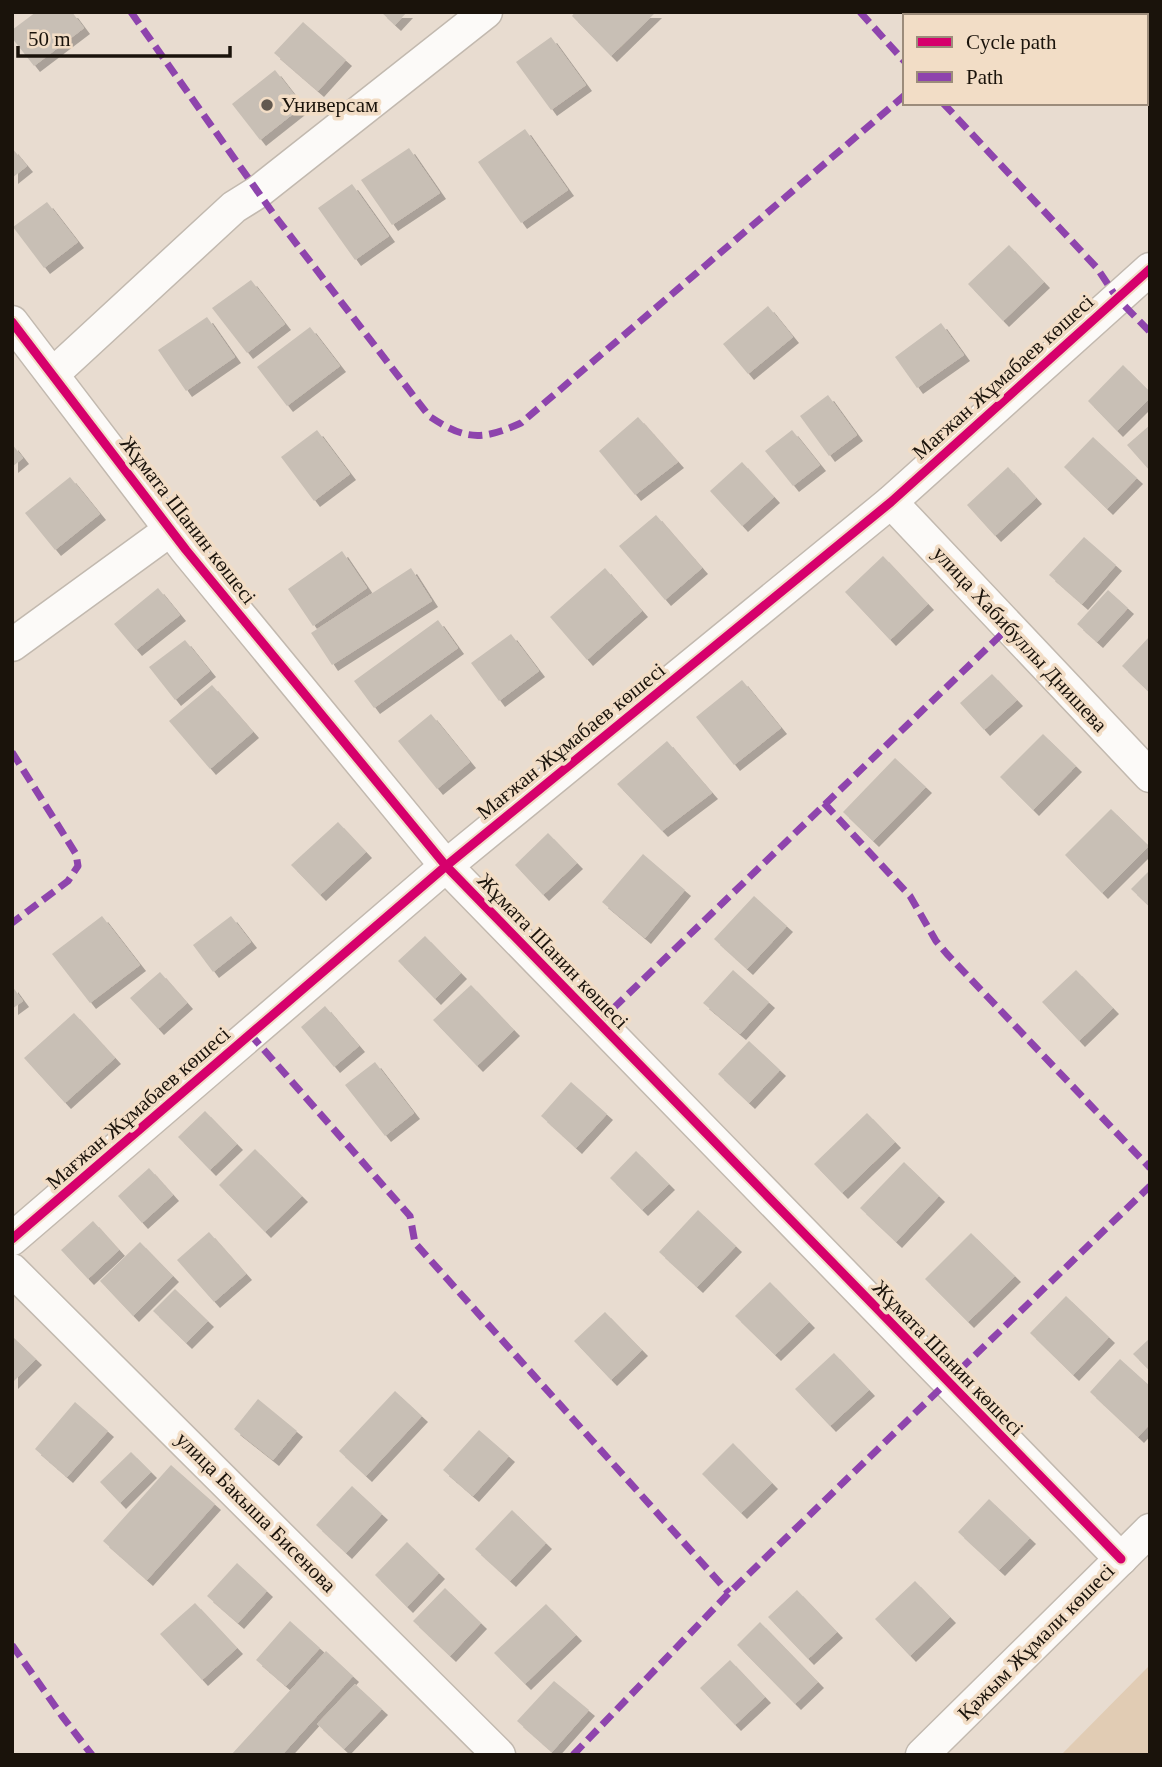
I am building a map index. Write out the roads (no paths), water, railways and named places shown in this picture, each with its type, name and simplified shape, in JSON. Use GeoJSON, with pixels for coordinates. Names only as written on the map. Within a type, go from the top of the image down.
{"type":"FeatureCollection","features":[{"type":"Feature","properties":{"kind":"street"},"geometry":{"type":"LineString","coordinates":[[53,374],[234,207],[269,183],[486,12]]}},
{"type":"Feature","properties":{"kind":"street","name":"Мағжан Жұмабаев көшесі"},"geometry":{"type":"LineString","coordinates":[[12,1239],[446,866],[891,502],[1150,269]]}},
{"type":"Feature","properties":{"kind":"street","name":"Жұмата Шанин көшесі"},"geometry":{"type":"LineString","coordinates":[[12,322],[170,530],[446,866],[1121,1559]]}},
{"type":"Feature","properties":{"kind":"street","name":"улица Хабибуллы Днишева"},"geometry":{"type":"LineString","coordinates":[[891,502],[1150,776]]}},
{"type":"Feature","properties":{"kind":"street"},"geometry":{"type":"LineString","coordinates":[[12,645],[170,530]]}},
{"type":"Feature","properties":{"kind":"street","name":"улица Бакыша Бисенова"},"geometry":{"type":"LineString","coordinates":[[12,1270],[499,1755]]}},
{"type":"Feature","properties":{"kind":"street","name":"Қажым Жұмали көшесі"},"geometry":{"type":"LineString","coordinates":[[922,1755],[1150,1530]]}},
{"type":"Feature","properties":{"kind":"place","name":"Универсам"},"geometry":{"type":"Point","coordinates":[267,105]}}]}
